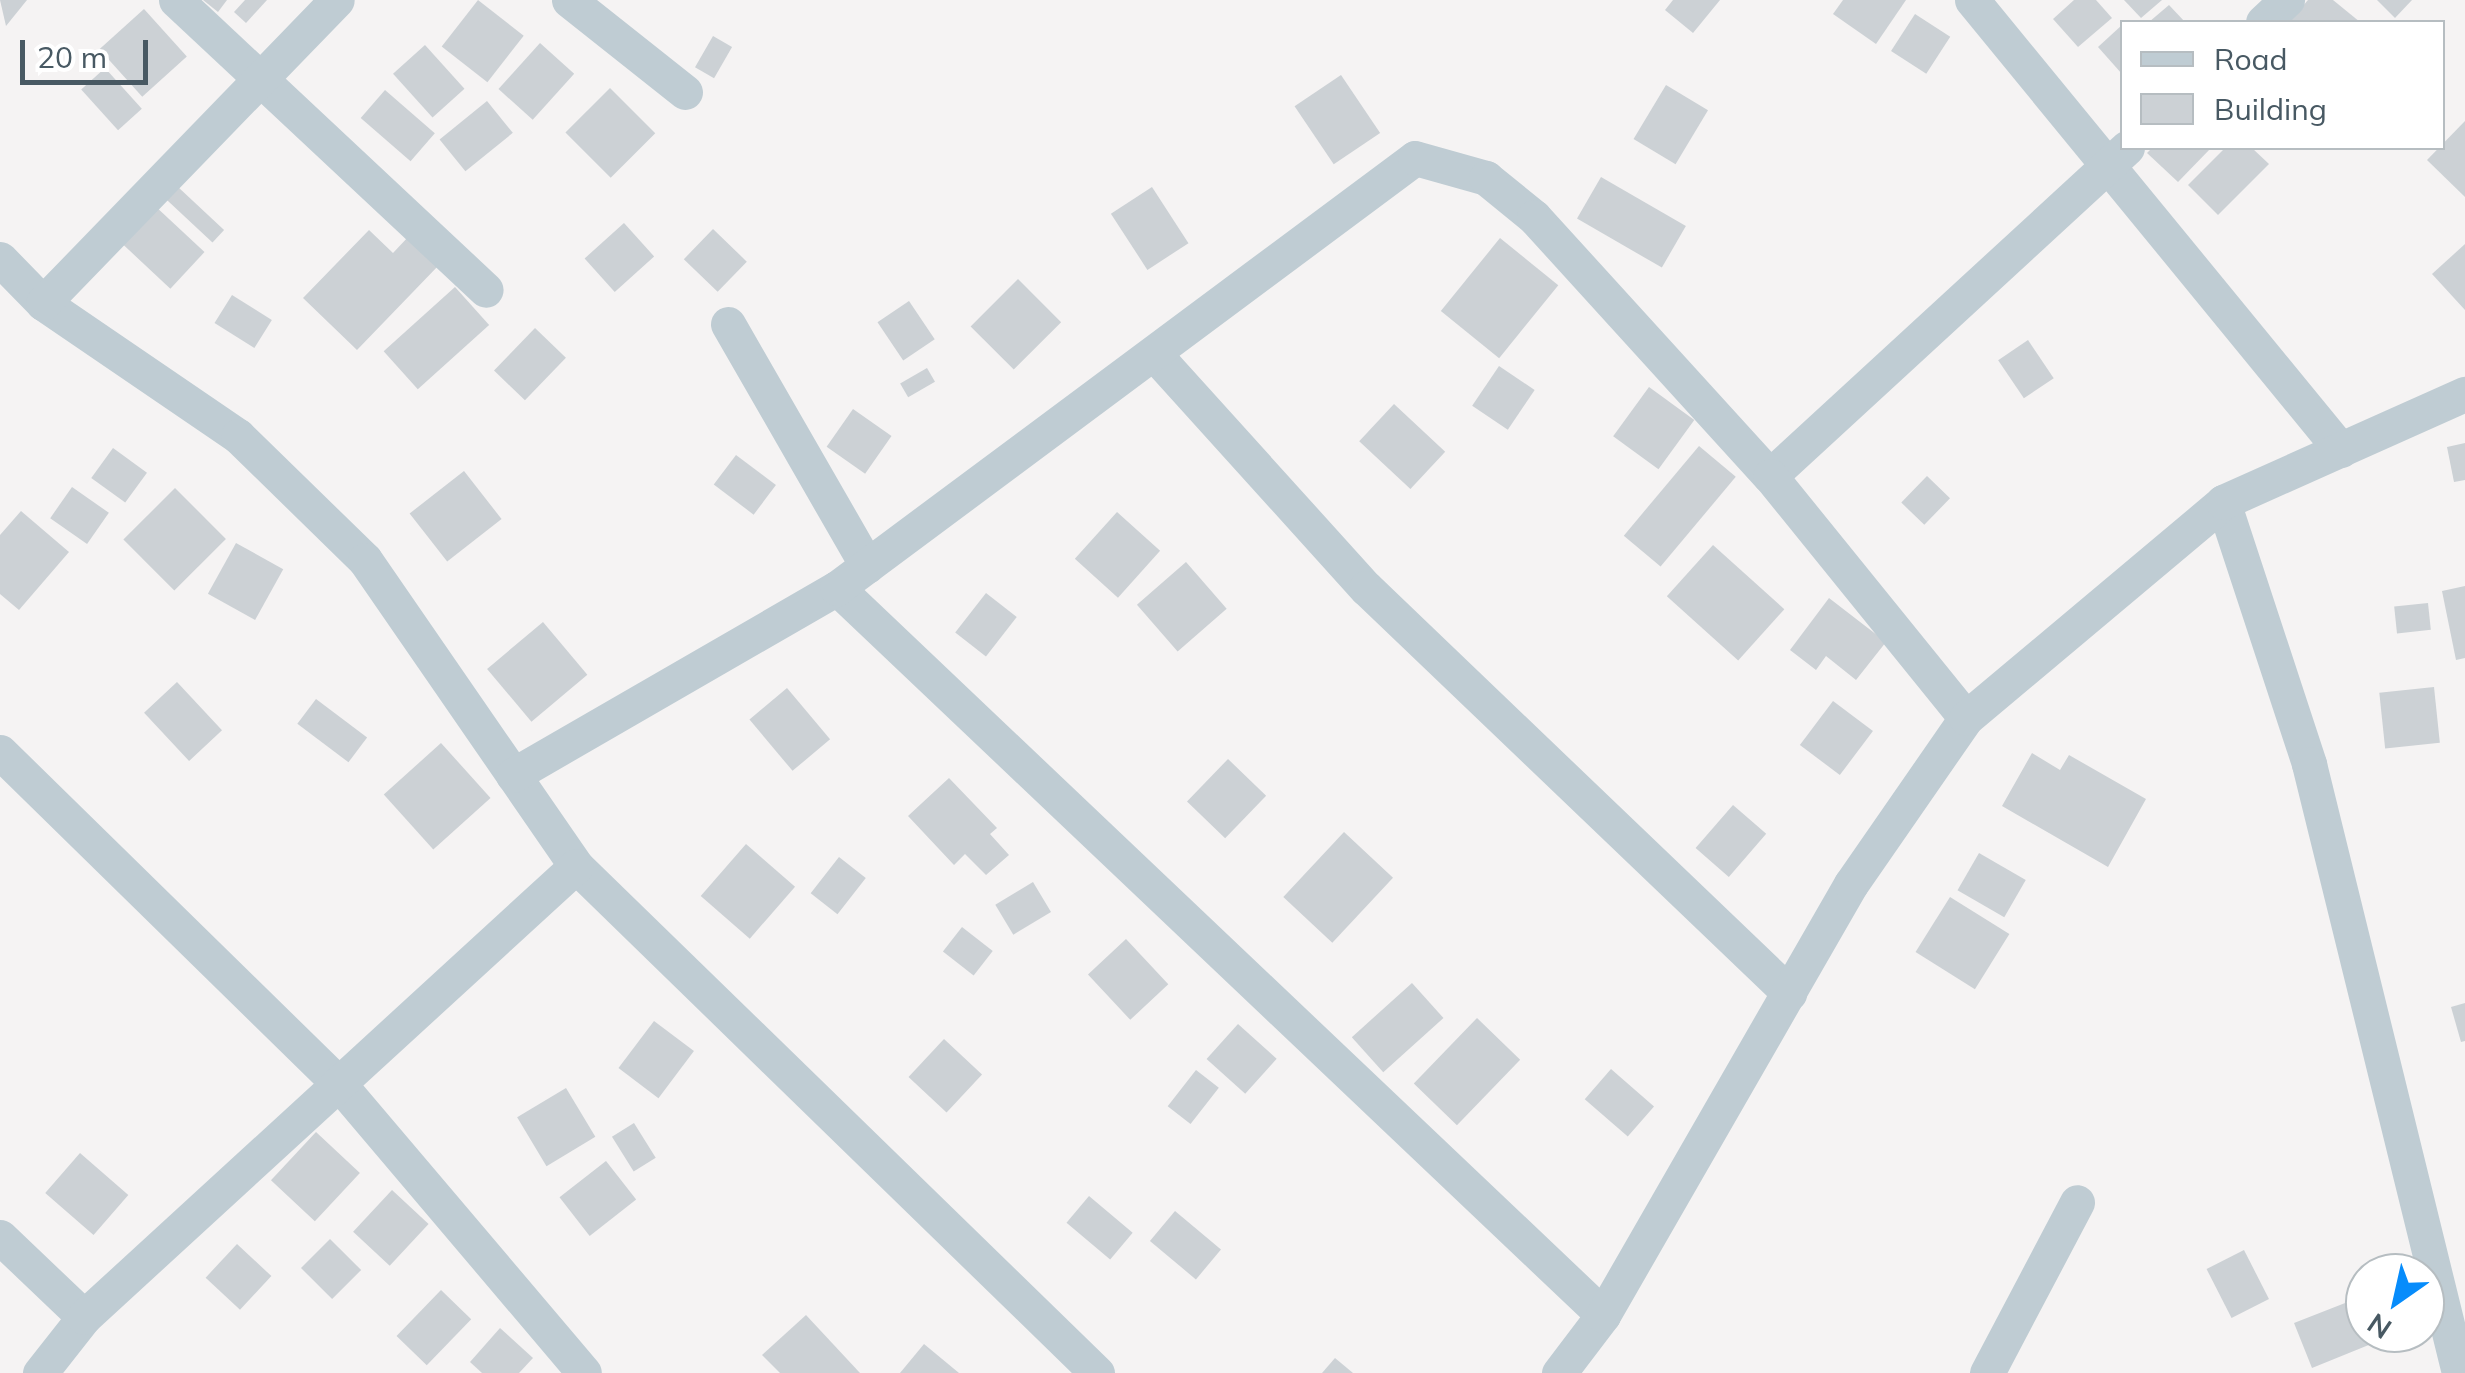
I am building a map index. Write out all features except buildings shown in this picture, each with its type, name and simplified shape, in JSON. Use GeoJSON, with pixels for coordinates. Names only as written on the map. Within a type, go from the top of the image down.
{"type":"FeatureCollection","features":[{"type":"Feature","properties":{"kind":"street"},"geometry":{"type":"LineString","coordinates":[[176,0],[486,290]]}},
{"type":"Feature","properties":{"kind":"street"},"geometry":{"type":"LineString","coordinates":[[42,303],[337,0]]}},
{"type":"Feature","properties":{"kind":"street"},"geometry":{"type":"LineString","coordinates":[[569,0],[685,92]]}},
{"type":"Feature","properties":{"kind":"street"},"geometry":{"type":"LineString","coordinates":[[1972,0],[2115,158],[2341,450]]}},
{"type":"Feature","properties":{"kind":"street"},"geometry":{"type":"LineString","coordinates":[[2265,20],[2287,0]]}},
{"type":"Feature","properties":{"kind":"street"},"geometry":{"type":"LineString","coordinates":[[514,775],[837,588],[1158,356],[1416,158],[1486,178],[1534,218],[1770,476],[1966,718]]}},
{"type":"Feature","properties":{"kind":"street"},"geometry":{"type":"LineString","coordinates":[[1770,476],[2115,158]]}},
{"type":"Feature","properties":{"kind":"street"},"geometry":{"type":"LineString","coordinates":[[0,259],[42,303],[238,436],[365,560],[576,866],[1097,1373]]}},
{"type":"Feature","properties":{"kind":"street"},"geometry":{"type":"LineString","coordinates":[[728,324],[867,566]]}},
{"type":"Feature","properties":{"kind":"street"},"geometry":{"type":"LineString","coordinates":[[1158,356],[1366,588],[1788,992]]}},
{"type":"Feature","properties":{"kind":"street"},"geometry":{"type":"LineString","coordinates":[[1559,1373],[1603,1316],[1788,992],[1966,718],[2223,502],[2465,394]]}},
{"type":"Feature","properties":{"kind":"street"},"geometry":{"type":"LineString","coordinates":[[2223,502],[2309,764],[2459,1373]]}},
{"type":"Feature","properties":{"kind":"street"},"geometry":{"type":"LineString","coordinates":[[837,588],[1603,1316]]}},
{"type":"Feature","properties":{"kind":"street"},"geometry":{"type":"LineString","coordinates":[[0,752],[340,1085],[584,1373]]}},
{"type":"Feature","properties":{"kind":"street"},"geometry":{"type":"LineString","coordinates":[[40,1373],[84,1317],[576,866]]}},
{"type":"Feature","properties":{"kind":"street"},"geometry":{"type":"LineString","coordinates":[[1987,1373],[2077,1202]]}},
{"type":"Feature","properties":{"kind":"street"},"geometry":{"type":"LineString","coordinates":[[0,1238],[84,1317]]}}]}
